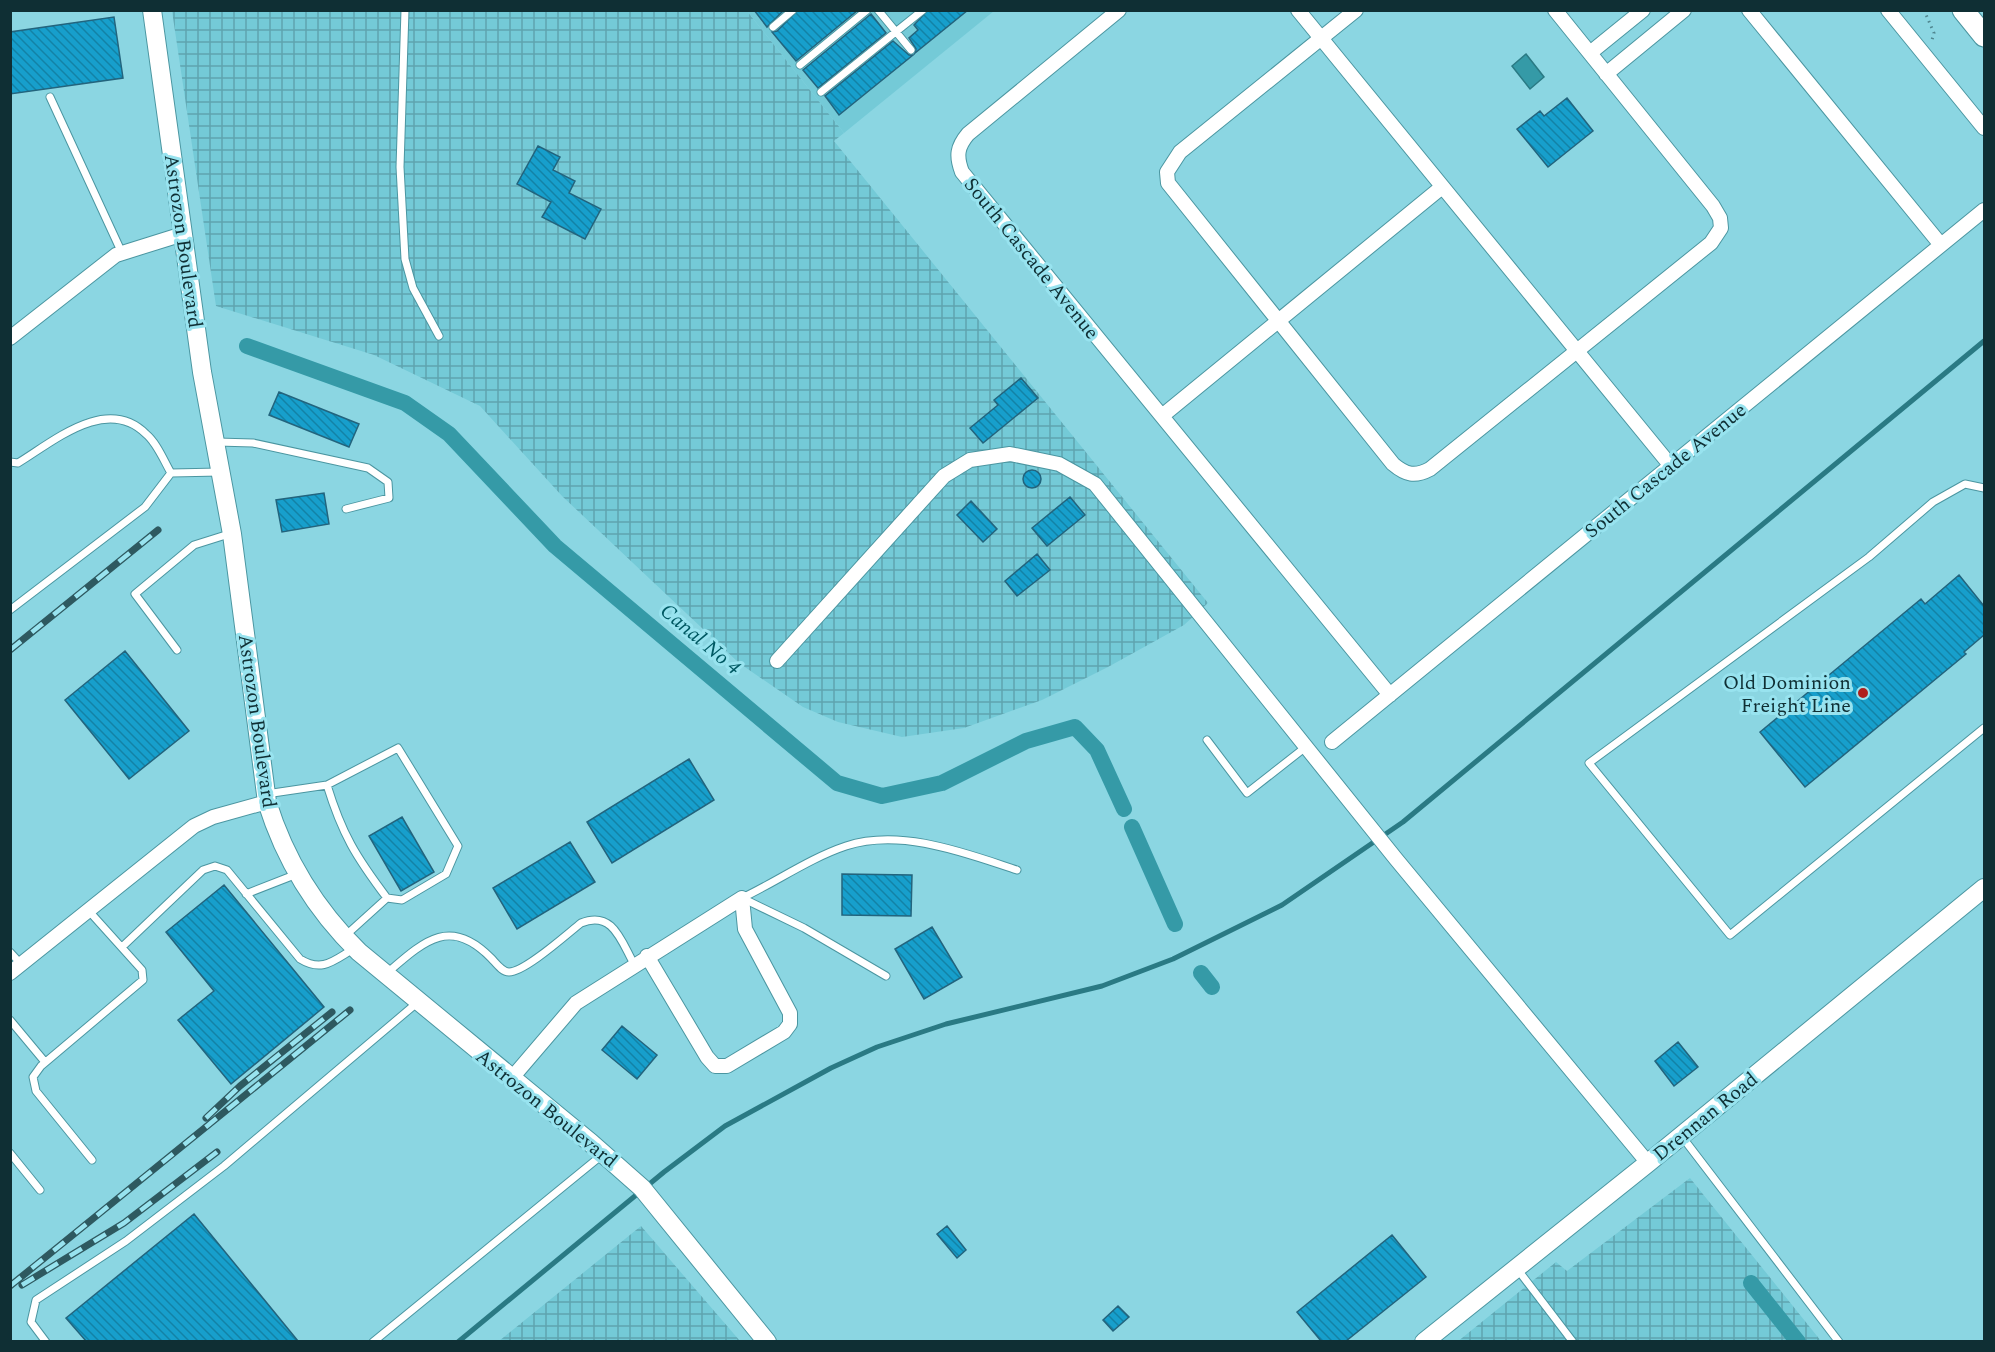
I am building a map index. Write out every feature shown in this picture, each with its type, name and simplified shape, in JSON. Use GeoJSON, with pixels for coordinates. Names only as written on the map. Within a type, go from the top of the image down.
{"type":"FeatureCollection","features":[{"type":"Feature","properties":{"kind":"highway"},"geometry":{"type":"LineString","coordinates":[[1964,10],[1984,36]]}},
{"type":"Feature","properties":{"kind":"main road","name":"Astrozon Boulevard"},"geometry":{"type":"LineString","coordinates":[[152,10],[202,372],[232,534],[267,798],[277,834],[297,874],[334,927],[349,943],[511,1079],[610,1158],[664,1213],[767,1341]]}},
{"type":"Feature","properties":{"kind":"main road","name":"Drennan Road"},"geometry":{"type":"LineString","coordinates":[[1424,1341],[1682,1136],[1984,888]]}},
{"type":"Feature","properties":{"kind":"street","name":"South Cascade Avenue"},"geometry":{"type":"LineString","coordinates":[[1119,10],[968,134],[960,143],[957,153],[962,172],[1390,695]]}},
{"type":"Feature","properties":{"kind":"street"},"geometry":{"type":"LineString","coordinates":[[1298,10],[1671,466]]}},
{"type":"Feature","properties":{"kind":"street"},"geometry":{"type":"LineString","coordinates":[[1356,10],[1180,152],[1167,172],[1168,183],[1174,194],[1393,464],[1402,472],[1412,475],[1421,474],[1430,469],[1711,243],[1718,236],[1721,228],[1720,218],[1713,206],[1555,10]]}},
{"type":"Feature","properties":{"kind":"street"},"geometry":{"type":"LineString","coordinates":[[1590,53],[1642,10]]}},
{"type":"Feature","properties":{"kind":"street"},"geometry":{"type":"LineString","coordinates":[[1606,74],[1684,10]]}},
{"type":"Feature","properties":{"kind":"street"},"geometry":{"type":"LineString","coordinates":[[1749,10],[1941,245]]}},
{"type":"Feature","properties":{"kind":"street"},"geometry":{"type":"LineString","coordinates":[[1888,10],[1984,128]]}},
{"type":"Feature","properties":{"kind":"street"},"geometry":{"type":"LineString","coordinates":[[1162,416],[1443,187]]}},
{"type":"Feature","properties":{"kind":"street","name":"South Cascade Avenue"},"geometry":{"type":"LineString","coordinates":[[1332,742],[1984,210]]}},
{"type":"Feature","properties":{"kind":"street"},"geometry":{"type":"LineString","coordinates":[[10,338],[103,264],[122,253],[183,234]]}},
{"type":"Feature","properties":{"kind":"street"},"geometry":{"type":"LineString","coordinates":[[777,661],[944,476],[970,460],[1010,454],[1059,464],[1095,484],[1396,859],[1648,1163]]}},
{"type":"Feature","properties":{"kind":"street"},"geometry":{"type":"LineString","coordinates":[[16,968],[194,826],[267,798]]}},
{"type":"Feature","properties":{"kind":"street"},"geometry":{"type":"LineString","coordinates":[[511,1079],[576,1003],[634,964],[647,956],[742,898],[746,929],[790,1013],[790,1024],[784,1032],[727,1066],[715,1066],[707,1057],[647,956]]}},
{"type":"Feature","properties":{"kind":"lane"},"geometry":{"type":"LineString","coordinates":[[405,10],[400,167],[405,259],[413,288],[439,336]]}},
{"type":"Feature","properties":{"kind":"lane"},"geometry":{"type":"LineString","coordinates":[[773,27],[793,10]]}},
{"type":"Feature","properties":{"kind":"lane"},"geometry":{"type":"LineString","coordinates":[[800,65],[867,10]]}},
{"type":"Feature","properties":{"kind":"lane"},"geometry":{"type":"LineString","coordinates":[[878,10],[911,50]]}},
{"type":"Feature","properties":{"kind":"lane"},"geometry":{"type":"LineString","coordinates":[[821,92],[923,10]]}},
{"type":"Feature","properties":{"kind":"lane"},"geometry":{"type":"LineString","coordinates":[[50,97],[122,253]]}},
{"type":"Feature","properties":{"kind":"lane"},"geometry":{"type":"LineString","coordinates":[[10,462],[18,462],[84,422],[124,419],[147,434],[171,473]]}},
{"type":"Feature","properties":{"kind":"lane"},"geometry":{"type":"LineString","coordinates":[[215,442],[253,443],[368,468],[388,482],[390,498],[346,509]]}},
{"type":"Feature","properties":{"kind":"lane"},"geometry":{"type":"LineString","coordinates":[[171,473],[220,472]]}},
{"type":"Feature","properties":{"kind":"lane"},"geometry":{"type":"LineString","coordinates":[[10,610],[146,507],[171,473]]}},
{"type":"Feature","properties":{"kind":"lane"},"geometry":{"type":"LineString","coordinates":[[1984,488],[1965,484],[1933,502],[1869,557],[1589,763],[1730,935],[1984,728]]}},
{"type":"Feature","properties":{"kind":"lane"},"geometry":{"type":"LineString","coordinates":[[177,650],[135,594],[194,545],[232,534]]}},
{"type":"Feature","properties":{"kind":"lane"},"geometry":{"type":"LineString","coordinates":[[1208,740],[1247,793],[1306,746]]}},
{"type":"Feature","properties":{"kind":"lane"},"geometry":{"type":"LineString","coordinates":[[267,798],[327,785],[398,748],[458,846],[446,874],[402,900],[387,898],[356,856],[337,818],[327,785]]}},
{"type":"Feature","properties":{"kind":"lane"},"geometry":{"type":"LineString","coordinates":[[742,898],[836,851],[877,840],[960,851],[1017,870]]}},
{"type":"Feature","properties":{"kind":"lane"},"geometry":{"type":"LineString","coordinates":[[122,947],[203,870],[215,866],[227,870],[300,959],[312,967],[324,966],[349,943],[387,898]]}},
{"type":"Feature","properties":{"kind":"lane"},"geometry":{"type":"LineString","coordinates":[[246,894],[297,874]]}},
{"type":"Feature","properties":{"kind":"lane"},"geometry":{"type":"LineString","coordinates":[[742,898],[804,928],[886,976]]}},
{"type":"Feature","properties":{"kind":"lane"},"geometry":{"type":"LineString","coordinates":[[88,910],[142,970],[143,980],[45,1062],[33,1077],[36,1091],[92,1160]]}},
{"type":"Feature","properties":{"kind":"lane"},"geometry":{"type":"LineString","coordinates":[[385,974],[420,946],[437,937],[453,934],[476,943],[504,971],[512,972],[523,967],[581,923],[591,919],[602,919],[611,925],[634,964]]}},
{"type":"Feature","properties":{"kind":"lane"},"geometry":{"type":"LineString","coordinates":[[10,952],[16,968]]}},
{"type":"Feature","properties":{"kind":"lane"},"geometry":{"type":"LineString","coordinates":[[46,1341],[31,1322],[36,1300],[126,1241],[224,1166],[418,1002]]}},
{"type":"Feature","properties":{"kind":"lane"},"geometry":{"type":"LineString","coordinates":[[10,1020],[45,1062]]}},
{"type":"Feature","properties":{"kind":"lane"},"geometry":{"type":"LineString","coordinates":[[1682,1136],[1839,1341]]}},
{"type":"Feature","properties":{"kind":"lane"},"geometry":{"type":"LineString","coordinates":[[10,1153],[40,1190]]}},
{"type":"Feature","properties":{"kind":"lane"},"geometry":{"type":"LineString","coordinates":[[373,1341],[610,1158]]}},
{"type":"Feature","properties":{"kind":"lane"},"geometry":{"type":"LineString","coordinates":[[1517,1268],[1569,1340]]}},
{"type":"Feature","properties":{"kind":"path"},"geometry":{"type":"LineString","coordinates":[[1924,10],[1934,37]]}},
{"type":"Feature","properties":{"kind":"shaded area"},"geometry":{"type":"Polygon","coordinates":[[[172,11],[747,11],[844,133],[834,141],[1208,603],[1184,625],[1108,667],[1042,700],[964,728],[902,737],[838,722],[803,707],[739,663],[562,496],[480,406],[374,355],[216,306],[172,11]]]}},
{"type":"Feature","properties":{"kind":"shaded area"},"geometry":{"type":"Polygon","coordinates":[[[747,11],[994,11],[844,133],[747,11]]]}},
{"type":"Feature","properties":{"kind":"shaded area"},"geometry":{"type":"Polygon","coordinates":[[[1526,54],[1544,77],[1530,89],[1512,66],[1526,54]]]}},
{"type":"Feature","properties":{"kind":"shaded area"},"geometry":{"type":"Polygon","coordinates":[[[1690,1178],[1821,1341],[1457,1342],[1556,1262],[1567,1271],[1690,1178]]]}},
{"type":"Feature","properties":{"kind":"shaded area"},"geometry":{"type":"Polygon","coordinates":[[[641,1226],[740,1341],[499,1341],[641,1226]]]}},
{"type":"Feature","properties":{"kind":"building"},"geometry":{"type":"Polygon","coordinates":[[[754,10],[784,10],[767,27],[754,10]]]}},
{"type":"Feature","properties":{"kind":"building"},"geometry":{"type":"Polygon","coordinates":[[[798,10],[858,10],[796,61],[772,32],[777,31],[798,10]]]}},
{"type":"Feature","properties":{"kind":"building"},"geometry":{"type":"Polygon","coordinates":[[[928,10],[968,10],[915,53],[916,49],[909,38],[918,30],[914,25],[928,10]]]}},
{"type":"Feature","properties":{"kind":"building"},"geometry":{"type":"Polygon","coordinates":[[[871,14],[886,33],[818,88],[803,70],[871,14]]]}},
{"type":"Feature","properties":{"kind":"building"},"geometry":{"type":"Polygon","coordinates":[[[114,17],[123,78],[10,94],[10,32],[114,17]]]}},
{"type":"Feature","properties":{"kind":"building"},"geometry":{"type":"Polygon","coordinates":[[[893,41],[909,55],[913,55],[839,115],[825,96],[893,41]]]}},
{"type":"Feature","properties":{"kind":"building"},"geometry":{"type":"Polygon","coordinates":[[[1567,98],[1593,131],[1548,167],[1517,129],[1540,111],[1544,116],[1567,98]]]}},
{"type":"Feature","properties":{"kind":"building"},"geometry":{"type":"Polygon","coordinates":[[[538,146],[560,157],[553,170],[575,181],[569,193],[601,209],[585,239],[542,217],[551,202],[517,184],[538,146]]]}},
{"type":"Feature","properties":{"kind":"building"},"geometry":{"type":"Polygon","coordinates":[[[1021,378],[1038,398],[983,443],[970,428],[998,405],[994,400],[1021,378]]]}},
{"type":"Feature","properties":{"kind":"building"},"geometry":{"type":"Polygon","coordinates":[[[279,392],[359,424],[349,447],[269,415],[279,392]]]}},
{"type":"Feature","properties":{"kind":"building"},"geometry":{"type":"Polygon","coordinates":[[[1032,470],[1038,473],[1041,479],[1038,485],[1032,488],[1026,485],[1023,479],[1026,473],[1032,470]]]}},
{"type":"Feature","properties":{"kind":"building"},"geometry":{"type":"Polygon","coordinates":[[[324,493],[329,524],[282,532],[276,500],[324,493]]]}},
{"type":"Feature","properties":{"kind":"building"},"geometry":{"type":"Polygon","coordinates":[[[1070,497],[1085,515],[1047,546],[1032,528],[1070,497]]]}},
{"type":"Feature","properties":{"kind":"building"},"geometry":{"type":"Polygon","coordinates":[[[971,501],[997,529],[983,542],[957,515],[971,501]]]}},
{"type":"Feature","properties":{"kind":"building"},"geometry":{"type":"Polygon","coordinates":[[[1037,554],[1050,570],[1017,596],[1005,581],[1037,554]]]}},
{"type":"Feature","properties":{"kind":"building","name":"Old Dominion Freight Line"},"geometry":{"type":"Polygon","coordinates":[[[1959,575],[1984,606],[1984,635],[1964,652],[1966,654],[1805,787],[1760,732],[1921,599],[1925,604],[1959,575]]]}},
{"type":"Feature","properties":{"kind":"building"},"geometry":{"type":"Polygon","coordinates":[[[125,651],[189,731],[129,779],[65,700],[125,651]]]}},
{"type":"Feature","properties":{"kind":"building"},"geometry":{"type":"Polygon","coordinates":[[[689,759],[714,800],[612,863],[587,822],[689,759]]]}},
{"type":"Feature","properties":{"kind":"building"},"geometry":{"type":"Polygon","coordinates":[[[402,817],[434,872],[401,891],[369,836],[402,817]]]}},
{"type":"Feature","properties":{"kind":"building"},"geometry":{"type":"Polygon","coordinates":[[[570,842],[595,882],[517,929],[493,888],[570,842]]]}},
{"type":"Feature","properties":{"kind":"building"},"geometry":{"type":"Polygon","coordinates":[[[842,874],[912,875],[911,916],[842,915],[842,874]]]}},
{"type":"Feature","properties":{"kind":"building"},"geometry":{"type":"Polygon","coordinates":[[[224,885],[324,1007],[231,1084],[178,1020],[214,991],[166,932],[224,885]]]}},
{"type":"Feature","properties":{"kind":"building"},"geometry":{"type":"Polygon","coordinates":[[[932,927],[962,977],[924,999],[895,949],[932,927]]]}},
{"type":"Feature","properties":{"kind":"building"},"geometry":{"type":"Polygon","coordinates":[[[622,1026],[657,1055],[637,1079],[602,1050],[622,1026]]]}},
{"type":"Feature","properties":{"kind":"building"},"geometry":{"type":"Polygon","coordinates":[[[1678,1042],[1698,1067],[1674,1086],[1655,1061],[1678,1042]]]}},
{"type":"Feature","properties":{"kind":"building"},"geometry":{"type":"Polygon","coordinates":[[[194,1214],[298,1341],[86,1341],[66,1318],[194,1214]]]}},
{"type":"Feature","properties":{"kind":"building"},"geometry":{"type":"Polygon","coordinates":[[[947,1226],[966,1250],[957,1258],[937,1234],[947,1226]]]}},
{"type":"Feature","properties":{"kind":"building"},"geometry":{"type":"Polygon","coordinates":[[[1392,1235],[1426,1277],[1346,1341],[1321,1341],[1297,1312],[1392,1235]]]}},
{"type":"Feature","properties":{"kind":"building"},"geometry":{"type":"Polygon","coordinates":[[[1118,1306],[1129,1317],[1113,1331],[1103,1320],[1118,1306]]]}},
{"type":"Feature","properties":{"kind":"waterway"},"geometry":{"type":"LineString","coordinates":[[458,1342],[664,1172],[725,1126],[831,1068],[877,1047],[946,1024],[1102,986],[1173,959],[1282,905],[1403,822],[1984,341]]}},
{"type":"Feature","properties":{"kind":"waterway","name":"Canal No 4"},"geometry":{"type":"LineString","coordinates":[[247,346],[405,403],[449,434],[555,546],[837,783],[882,796],[942,783],[1026,741],[1075,727],[1097,750],[1124,809]]}},
{"type":"Feature","properties":{"kind":"waterway","name":"Canal No 4"},"geometry":{"type":"LineString","coordinates":[[1132,827],[1175,924]]}},
{"type":"Feature","properties":{"kind":"waterway","name":"Canal No 4"},"geometry":{"type":"LineString","coordinates":[[1201,973],[1212,987]]}},
{"type":"Feature","properties":{"kind":"waterway","name":"Canal No 4"},"geometry":{"type":"LineString","coordinates":[[1751,1283],[1798,1342]]}},
{"type":"Feature","properties":{"kind":"railway"},"geometry":{"type":"LineString","coordinates":[[10,650],[158,530]]}},
{"type":"Feature","properties":{"kind":"railway"},"geometry":{"type":"LineString","coordinates":[[10,1286],[350,1010]]}},
{"type":"Feature","properties":{"kind":"railway"},"geometry":{"type":"LineString","coordinates":[[206,1118],[240,1086],[332,1012]]}},
{"type":"Feature","properties":{"kind":"railway"},"geometry":{"type":"LineString","coordinates":[[22,1285],[124,1223],[217,1152]]}},
{"type":"Feature","properties":{"kind":"place","name":"Old Dominion Freight Line"},"geometry":{"type":"Point","coordinates":[1863,693]}}]}
